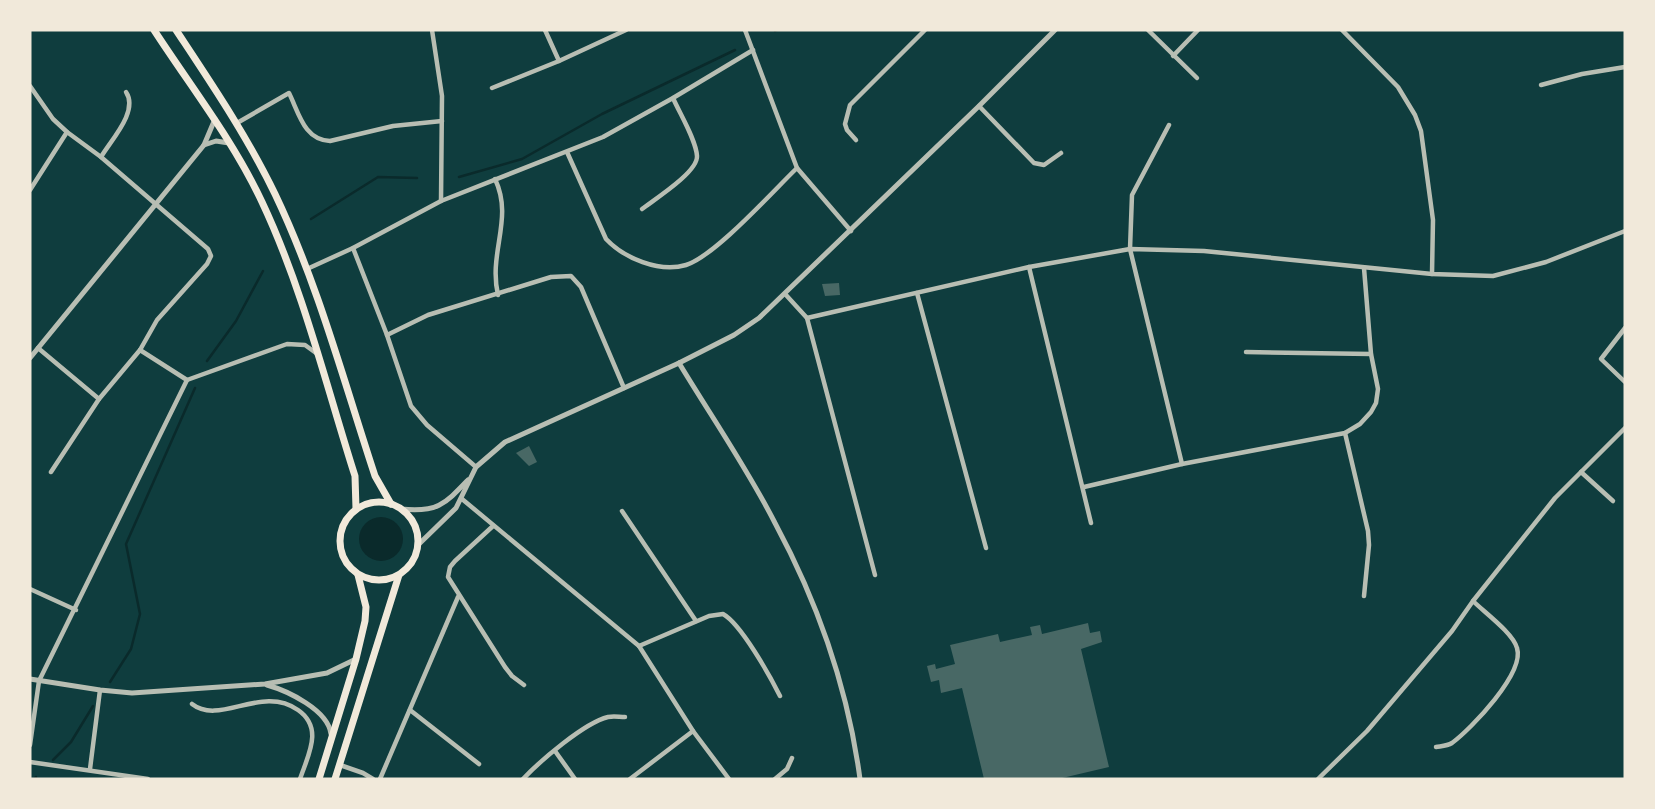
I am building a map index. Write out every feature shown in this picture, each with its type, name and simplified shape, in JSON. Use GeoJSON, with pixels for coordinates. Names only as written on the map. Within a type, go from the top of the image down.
{"type":"FeatureCollection","features":[{"type":"Feature","properties":{"kind":"highway"},"geometry":{"type":"LineString","coordinates":[[154,30],[215,119],[261,201],[290,271],[355,476],[356,509]]}},
{"type":"Feature","properties":{"kind":"highway"},"geometry":{"type":"LineString","coordinates":[[176,30],[237,123],[275,194],[307,269],[375,476],[391,504]]}},
{"type":"Feature","properties":{"kind":"highway"},"geometry":{"type":"LineString","coordinates":[[367,503],[391,504],[401,509],[414,525],[418,545],[411,564],[399,575],[379,581],[358,575],[342,555],[339,543],[346,518],[367,503]]}},
{"type":"Feature","properties":{"kind":"highway"},"geometry":{"type":"LineString","coordinates":[[319,779],[365,621],[366,607],[358,575]]}},
{"type":"Feature","properties":{"kind":"highway"},"geometry":{"type":"LineString","coordinates":[[335,779],[399,575]]}},
{"type":"Feature","properties":{"kind":"street"},"geometry":{"type":"LineString","coordinates":[[432,30],[442,96],[441,201]]}},
{"type":"Feature","properties":{"kind":"street"},"geometry":{"type":"LineString","coordinates":[[545,30],[559,61]]}},
{"type":"Feature","properties":{"kind":"street"},"geometry":{"type":"LineString","coordinates":[[492,88],[626,30]]}},
{"type":"Feature","properties":{"kind":"street"},"geometry":{"type":"LineString","coordinates":[[745,30],[797,168],[851,231]]}},
{"type":"Feature","properties":{"kind":"street"},"geometry":{"type":"LineString","coordinates":[[856,140],[845,124],[850,105],[925,30]]}},
{"type":"Feature","properties":{"kind":"street"},"geometry":{"type":"LineString","coordinates":[[418,545],[462,499],[476,467],[505,442],[679,363],[734,335],[759,318],[786,295],[1055,30]]}},
{"type":"Feature","properties":{"kind":"street"},"geometry":{"type":"LineString","coordinates":[[1148,30],[1197,78]]}},
{"type":"Feature","properties":{"kind":"street"},"geometry":{"type":"LineString","coordinates":[[1173,56],[1198,30]]}},
{"type":"Feature","properties":{"kind":"street"},"geometry":{"type":"LineString","coordinates":[[1342,30],[1398,87],[1421,131],[1433,220],[1432,274]]}},
{"type":"Feature","properties":{"kind":"street"},"geometry":{"type":"LineString","coordinates":[[307,269],[441,201],[603,137],[673,99],[753,50]]}},
{"type":"Feature","properties":{"kind":"street"},"geometry":{"type":"LineString","coordinates":[[1541,85],[1582,74],[1625,67]]}},
{"type":"Feature","properties":{"kind":"street"},"geometry":{"type":"LineString","coordinates":[[30,86],[53,119],[156,203],[208,249],[211,256],[208,264],[157,320],[140,350],[99,399],[51,472]]}},
{"type":"Feature","properties":{"kind":"street"},"geometry":{"type":"LineString","coordinates":[[101,157],[128,113],[131,103],[126,92]]}},
{"type":"Feature","properties":{"kind":"street"},"geometry":{"type":"LineString","coordinates":[[237,123],[289,93],[308,133],[322,141],[393,126],[442,121]]}},
{"type":"Feature","properties":{"kind":"street"},"geometry":{"type":"LineString","coordinates":[[642,209],[690,171],[697,161],[696,150],[673,99]]}},
{"type":"Feature","properties":{"kind":"street"},"geometry":{"type":"LineString","coordinates":[[979,106],[1034,163],[1044,165],[1060,153]]}},
{"type":"Feature","properties":{"kind":"street"},"geometry":{"type":"LineString","coordinates":[[30,358],[204,145],[215,119]]}},
{"type":"Feature","properties":{"kind":"street"},"geometry":{"type":"LineString","coordinates":[[1169,125],[1132,195],[1130,249],[1182,464]]}},
{"type":"Feature","properties":{"kind":"street"},"geometry":{"type":"LineString","coordinates":[[30,190],[67,132]]}},
{"type":"Feature","properties":{"kind":"street"},"geometry":{"type":"LineString","coordinates":[[204,145],[216,141],[229,143]]}},
{"type":"Feature","properties":{"kind":"street"},"geometry":{"type":"LineString","coordinates":[[567,152],[599,227],[615,249],[648,264],[666,266],[685,265],[705,255],[797,168]]}},
{"type":"Feature","properties":{"kind":"street"},"geometry":{"type":"LineString","coordinates":[[495,179],[504,207],[495,259],[498,295]]}},
{"type":"Feature","properties":{"kind":"street"},"geometry":{"type":"LineString","coordinates":[[807,318],[1029,267],[1130,249],[1204,251],[1432,274],[1493,276],[1520,271],[1625,231]]}},
{"type":"Feature","properties":{"kind":"street"},"geometry":{"type":"LineString","coordinates":[[353,248],[411,406],[427,425],[476,467]]}},
{"type":"Feature","properties":{"kind":"street"},"geometry":{"type":"LineString","coordinates":[[1029,267],[1091,523]]}},
{"type":"Feature","properties":{"kind":"street"},"geometry":{"type":"LineString","coordinates":[[1084,486],[1345,433],[1360,424],[1376,402],[1378,380],[1371,354],[1364,268]]}},
{"type":"Feature","properties":{"kind":"street"},"geometry":{"type":"LineString","coordinates":[[387,335],[428,315],[551,277],[566,275],[575,278],[581,287],[624,388]]}},
{"type":"Feature","properties":{"kind":"street"},"geometry":{"type":"LineString","coordinates":[[917,293],[986,548]]}},
{"type":"Feature","properties":{"kind":"street"},"geometry":{"type":"LineString","coordinates":[[786,295],[807,318],[875,575]]}},
{"type":"Feature","properties":{"kind":"street"},"geometry":{"type":"LineString","coordinates":[[1625,328],[1601,359],[1625,382]]}},
{"type":"Feature","properties":{"kind":"street"},"geometry":{"type":"LineString","coordinates":[[30,744],[39,681],[187,380],[287,344],[305,345],[316,353]]}},
{"type":"Feature","properties":{"kind":"street"},"geometry":{"type":"LineString","coordinates":[[38,348],[99,399]]}},
{"type":"Feature","properties":{"kind":"street"},"geometry":{"type":"LineString","coordinates":[[140,350],[187,380]]}},
{"type":"Feature","properties":{"kind":"street"},"geometry":{"type":"LineString","coordinates":[[1245,352],[1371,354]]}},
{"type":"Feature","properties":{"kind":"street"},"geometry":{"type":"LineString","coordinates":[[679,363],[774,520],[807,590],[825,632],[842,691],[860,779]]}},
{"type":"Feature","properties":{"kind":"street"},"geometry":{"type":"LineString","coordinates":[[1318,779],[1367,732],[1452,631],[1555,498],[1625,428]]}},
{"type":"Feature","properties":{"kind":"street"},"geometry":{"type":"LineString","coordinates":[[1345,433],[1368,531],[1364,596]]}},
{"type":"Feature","properties":{"kind":"street"},"geometry":{"type":"LineString","coordinates":[[1581,472],[1613,501]]}},
{"type":"Feature","properties":{"kind":"street"},"geometry":{"type":"LineString","coordinates":[[401,509],[432,509],[446,503],[470,478]]}},
{"type":"Feature","properties":{"kind":"street"},"geometry":{"type":"LineString","coordinates":[[462,499],[639,646],[693,731],[729,779]]}},
{"type":"Feature","properties":{"kind":"street"},"geometry":{"type":"LineString","coordinates":[[622,511],[696,621]]}},
{"type":"Feature","properties":{"kind":"street"},"geometry":{"type":"LineString","coordinates":[[493,526],[450,567],[448,577],[458,597],[505,667],[524,685]]}},
{"type":"Feature","properties":{"kind":"street"},"geometry":{"type":"LineString","coordinates":[[30,589],[76,610]]}},
{"type":"Feature","properties":{"kind":"street"},"geometry":{"type":"LineString","coordinates":[[380,779],[458,597]]}},
{"type":"Feature","properties":{"kind":"street"},"geometry":{"type":"LineString","coordinates":[[1436,747],[1449,745],[1480,718],[1517,661],[1517,648],[1510,636],[1473,601]]}},
{"type":"Feature","properties":{"kind":"street"},"geometry":{"type":"LineString","coordinates":[[639,646],[696,621],[718,614],[728,616],[768,673],[780,696]]}},
{"type":"Feature","properties":{"kind":"street"},"geometry":{"type":"LineString","coordinates":[[30,679],[132,693],[265,684],[327,673],[356,659]]}},
{"type":"Feature","properties":{"kind":"street"},"geometry":{"type":"LineString","coordinates":[[265,684],[286,690],[299,698],[328,724],[331,741]]}},
{"type":"Feature","properties":{"kind":"street"},"geometry":{"type":"LineString","coordinates":[[90,769],[100,690]]}},
{"type":"Feature","properties":{"kind":"street"},"geometry":{"type":"LineString","coordinates":[[192,704],[213,711],[272,700],[297,709],[310,722],[314,733],[300,779]]}},
{"type":"Feature","properties":{"kind":"street"},"geometry":{"type":"LineString","coordinates":[[410,710],[479,764]]}},
{"type":"Feature","properties":{"kind":"street"},"geometry":{"type":"LineString","coordinates":[[523,779],[555,751],[598,721],[625,717]]}},
{"type":"Feature","properties":{"kind":"street"},"geometry":{"type":"LineString","coordinates":[[630,779],[693,731]]}},
{"type":"Feature","properties":{"kind":"street"},"geometry":{"type":"LineString","coordinates":[[555,751],[575,779]]}},
{"type":"Feature","properties":{"kind":"street"},"geometry":{"type":"LineString","coordinates":[[775,779],[787,769],[792,758]]}},
{"type":"Feature","properties":{"kind":"street"},"geometry":{"type":"LineString","coordinates":[[30,762],[148,779]]}},
{"type":"Feature","properties":{"kind":"street"},"geometry":{"type":"LineString","coordinates":[[340,765],[373,779]]}},
{"type":"Feature","properties":{"kind":"water"},"geometry":{"type":"Polygon","coordinates":[[[381,517],[397,523],[403,539],[397,555],[381,561],[365,555],[359,539],[365,523],[381,517]]]}},
{"type":"Feature","properties":{"kind":"building"},"geometry":{"type":"Polygon","coordinates":[[[839,283],[840,295],[825,296],[822,284],[839,283]]]}},
{"type":"Feature","properties":{"kind":"building"},"geometry":{"type":"Polygon","coordinates":[[[529,446],[537,462],[529,466],[516,453],[529,446]]]}},
{"type":"Feature","properties":{"kind":"building"},"geometry":{"type":"Polygon","coordinates":[[[1088,623],[1090,633],[1100,631],[1102,642],[1081,649],[1109,767],[1058,779],[984,779],[962,688],[941,693],[939,680],[931,682],[927,666],[935,664],[936,669],[955,664],[950,645],[998,634],[1000,642],[1032,635],[1030,627],[1040,625],[1042,634],[1088,623]]]}},
{"type":"Feature","properties":{"kind":"waterway"},"geometry":{"type":"LineString","coordinates":[[459,177],[522,159],[602,114],[735,50]]}},
{"type":"Feature","properties":{"kind":"waterway"},"geometry":{"type":"LineString","coordinates":[[311,219],[378,177],[417,178]]}},
{"type":"Feature","properties":{"kind":"waterway"},"geometry":{"type":"LineString","coordinates":[[207,361],[236,321],[263,271]]}},
{"type":"Feature","properties":{"kind":"waterway"},"geometry":{"type":"LineString","coordinates":[[110,682],[131,649],[140,614],[126,544],[195,388]]}},
{"type":"Feature","properties":{"kind":"waterway"},"geometry":{"type":"LineString","coordinates":[[53,760],[71,742],[93,706]]}}]}
